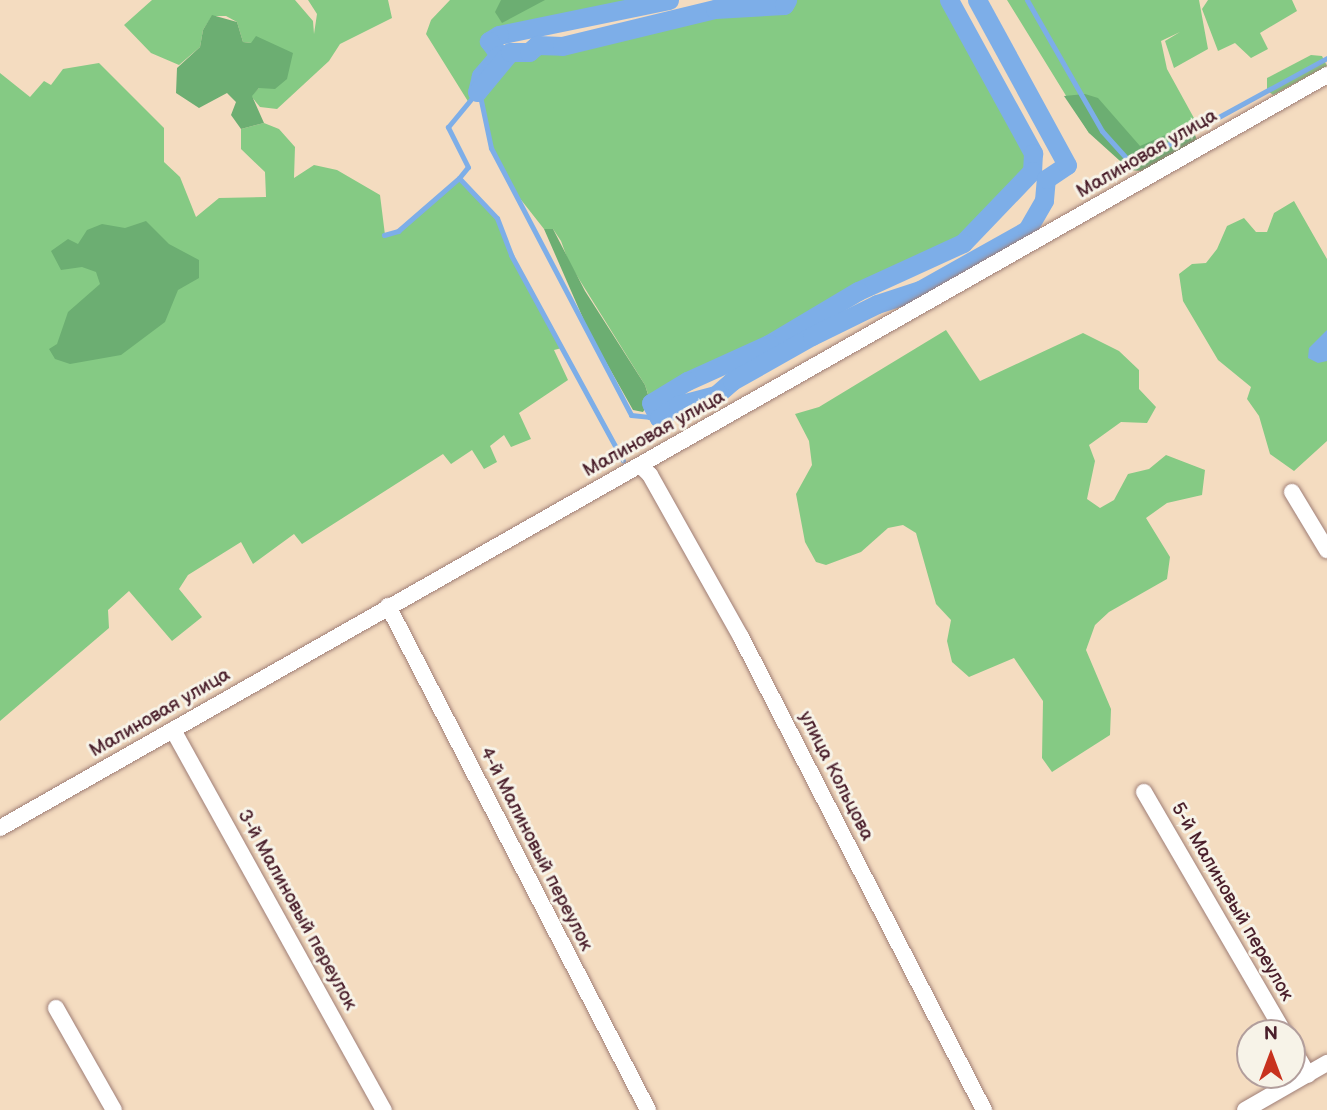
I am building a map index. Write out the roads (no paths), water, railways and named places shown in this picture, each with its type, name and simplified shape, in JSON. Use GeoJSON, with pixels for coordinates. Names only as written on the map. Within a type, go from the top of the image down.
{"type":"FeatureCollection","features":[{"type":"Feature","properties":{"kind":"street","name":"Малиновая улица"},"geometry":{"type":"LineString","coordinates":[[0,828],[1327,75]]}},
{"type":"Feature","properties":{"kind":"street","name":"улица Кольцова"},"geometry":{"type":"LineString","coordinates":[[641,466],[650,475],[741,637],[984,1110]]}},
{"type":"Feature","properties":{"kind":"street"},"geometry":{"type":"LineString","coordinates":[[1292,492],[1327,550]]}},
{"type":"Feature","properties":{"kind":"street","name":"4-й Малиновый переулок"},"geometry":{"type":"LineString","coordinates":[[388,606],[648,1110]]}},
{"type":"Feature","properties":{"kind":"street","name":"3-й Малиновый переулок"},"geometry":{"type":"LineString","coordinates":[[173,730],[384,1110]]}},
{"type":"Feature","properties":{"kind":"street","name":"5-й Малиновый переулок"},"geometry":{"type":"LineString","coordinates":[[1144,792],[1276,1019]]}},
{"type":"Feature","properties":{"kind":"street"},"geometry":{"type":"LineString","coordinates":[[56,1007],[114,1110]]}},
{"type":"Feature","properties":{"kind":"street"},"geometry":{"type":"LineString","coordinates":[[1245,1110],[1327,1063]]}},
{"type":"Feature","properties":{"kind":"street"},"geometry":{"type":"LineString","coordinates":[[1306,1072],[1308,1075]]}},
{"type":"Feature","properties":{"kind":"water"},"geometry":{"type":"Polygon","coordinates":[[[1327,330],[1327,361],[1318,363],[1308,358],[1309,348],[1327,330]]]}},
{"type":"Feature","properties":{"kind":"waterway"},"geometry":{"type":"LineString","coordinates":[[669,0],[499,35],[489,41],[499,55],[481,76],[477,92],[510,52],[529,52],[537,45],[562,46],[715,9],[784,5],[787,0]]}},
{"type":"Feature","properties":{"kind":"waterway"},"geometry":{"type":"LineString","coordinates":[[949,0],[1033,153],[1032,171],[963,243],[858,291],[769,344],[687,381],[651,403],[659,418],[678,405],[716,395],[732,381],[812,336],[877,304],[920,290],[1027,230],[1044,200],[1046,179],[1067,165],[977,0]]}},
{"type":"Feature","properties":{"kind":"waterway"},"geometry":{"type":"LineString","coordinates":[[1027,0],[1102,131],[1126,158],[1138,161],[1327,58]]}},
{"type":"Feature","properties":{"kind":"waterway"},"geometry":{"type":"LineString","coordinates":[[459,178],[468,167],[448,127],[510,52]]}},
{"type":"Feature","properties":{"kind":"waterway"},"geometry":{"type":"LineString","coordinates":[[479,91],[491,148],[631,415],[649,417],[664,410]]}},
{"type":"Feature","properties":{"kind":"waterway"},"geometry":{"type":"LineString","coordinates":[[384,235],[398,231],[459,178],[497,218],[511,255],[623,460]]}}]}
